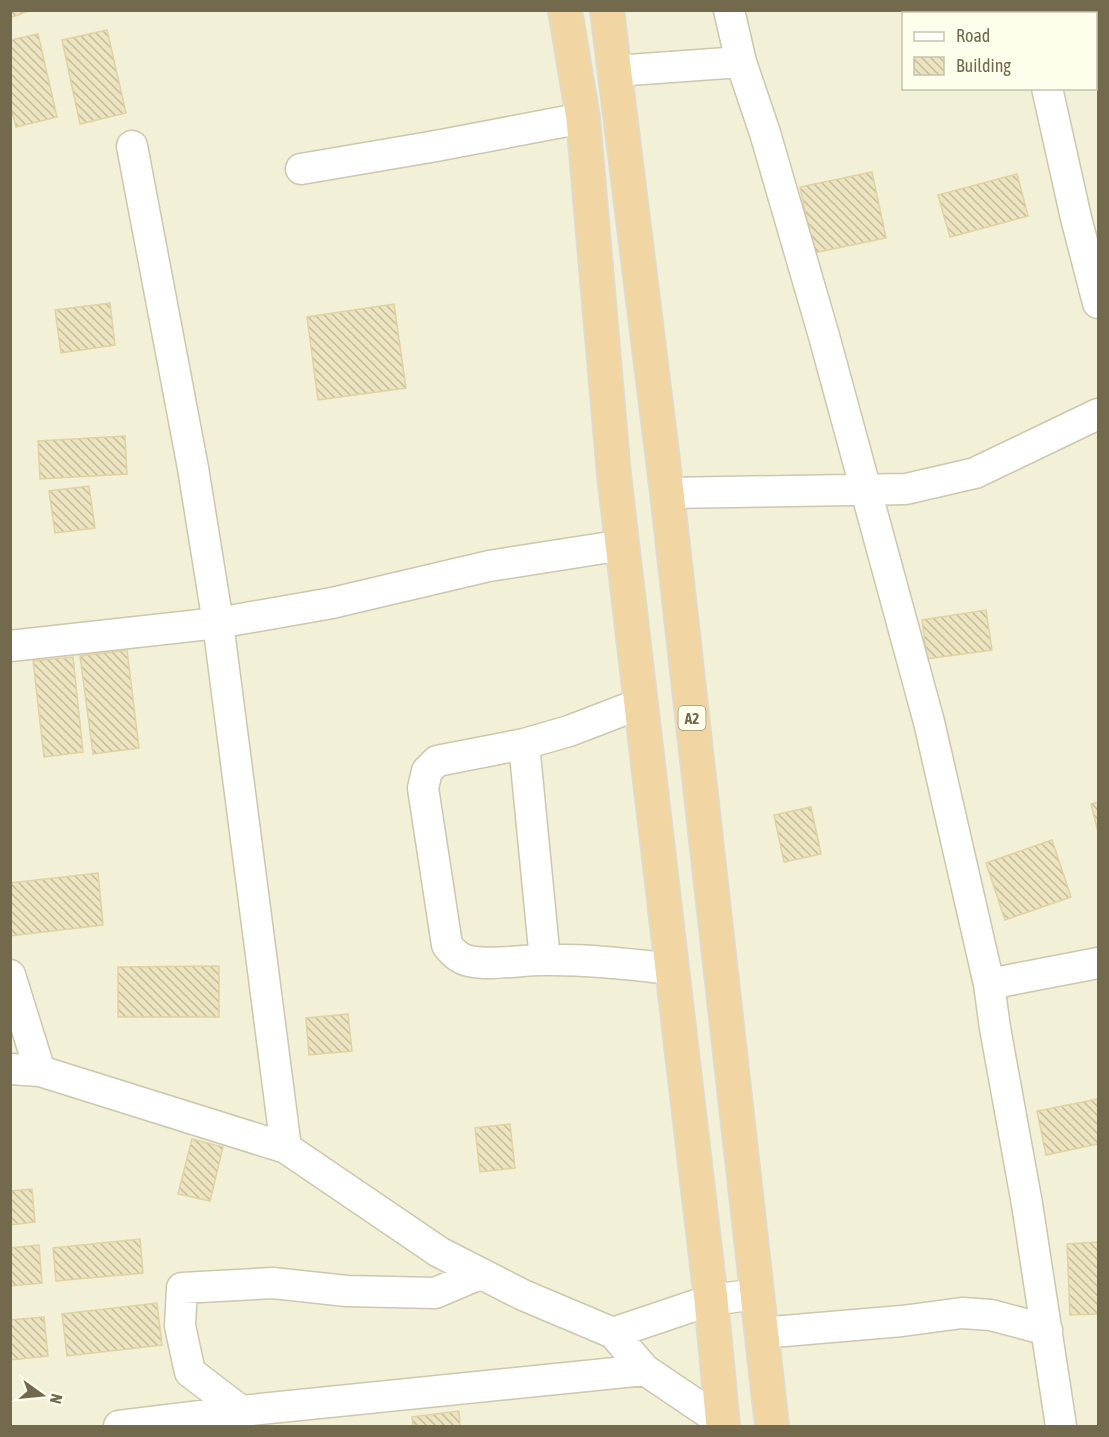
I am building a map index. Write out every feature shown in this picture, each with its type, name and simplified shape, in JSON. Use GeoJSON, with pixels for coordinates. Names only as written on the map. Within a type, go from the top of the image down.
{"type":"FeatureCollection","features":[{"type":"Feature","properties":{"kind":"highway"},"geometry":{"type":"LineString","coordinates":[[565,10],[583,118],[614,475],[711,1300],[722,1424]]}},
{"type":"Feature","properties":{"kind":"highway","name":"A2"},"geometry":{"type":"LineString","coordinates":[[607,10],[667,493],[772,1426]]}},
{"type":"Feature","properties":{"kind":"street"},"geometry":{"type":"LineString","coordinates":[[729,10],[741,62],[765,133],[929,722],[989,984],[1027,1204],[1061,1426]]}},
{"type":"Feature","properties":{"kind":"street"},"geometry":{"type":"LineString","coordinates":[[615,71],[741,62]]}},
{"type":"Feature","properties":{"kind":"street"},"geometry":{"type":"LineString","coordinates":[[1047,90],[1098,303]]}},
{"type":"Feature","properties":{"kind":"street"},"geometry":{"type":"LineString","coordinates":[[301,169],[583,118]]}},
{"type":"Feature","properties":{"kind":"street"},"geometry":{"type":"LineString","coordinates":[[132,146],[191,456],[218,623],[286,1148]]}},
{"type":"Feature","properties":{"kind":"street"},"geometry":{"type":"LineString","coordinates":[[667,493],[906,489],[975,473],[1098,414]]}},
{"type":"Feature","properties":{"kind":"street"},"geometry":{"type":"LineString","coordinates":[[10,646],[218,623],[332,603],[489,566],[623,545]]}},
{"type":"Feature","properties":{"kind":"street"},"geometry":{"type":"LineString","coordinates":[[642,704],[569,731],[524,744],[437,761],[427,771],[423,788],[447,945],[454,954],[466,960],[483,963],[545,960],[672,969]]}},
{"type":"Feature","properties":{"kind":"street"},"geometry":{"type":"LineString","coordinates":[[524,744],[545,960]]}},
{"type":"Feature","properties":{"kind":"street"},"geometry":{"type":"LineString","coordinates":[[989,984],[1098,963]]}},
{"type":"Feature","properties":{"kind":"street"},"geometry":{"type":"LineString","coordinates":[[10,975],[40,1071]]}},
{"type":"Feature","properties":{"kind":"street"},"geometry":{"type":"LineString","coordinates":[[10,1069],[40,1071],[286,1148],[440,1252],[523,1295],[613,1333],[645,1370],[722,1424]]}},
{"type":"Feature","properties":{"kind":"street"},"geometry":{"type":"LineString","coordinates":[[240,1419],[190,1371],[180,1326],[182,1288],[273,1282],[347,1291],[435,1293],[480,1274]]}},
{"type":"Feature","properties":{"kind":"street"},"geometry":{"type":"LineString","coordinates":[[613,1333],[711,1300],[758,1294]]}},
{"type":"Feature","properties":{"kind":"street"},"geometry":{"type":"LineString","coordinates":[[761,1333],[902,1321],[962,1313],[991,1315],[1047,1330]]}},
{"type":"Feature","properties":{"kind":"street"},"geometry":{"type":"LineString","coordinates":[[124,1426],[240,1419],[645,1370]]}},
{"type":"Feature","properties":{"kind":"shaded area"},"geometry":{"type":"Polygon","coordinates":[[[11,11],[1098,11],[1098,1426],[11,1426],[11,11]]]}},
{"type":"Feature","properties":{"kind":"building"},"geometry":{"type":"Polygon","coordinates":[[[10,10],[31,10],[10,18],[10,10]]]}},
{"type":"Feature","properties":{"kind":"building"},"geometry":{"type":"Polygon","coordinates":[[[107,30],[126,113],[80,124],[62,40],[107,30]]]}},
{"type":"Feature","properties":{"kind":"building"},"geometry":{"type":"Polygon","coordinates":[[[38,34],[57,117],[16,127],[10,105],[10,40],[38,34]]]}},
{"type":"Feature","properties":{"kind":"building"},"geometry":{"type":"Polygon","coordinates":[[[872,172],[886,238],[813,253],[800,187],[872,172]]]}},
{"type":"Feature","properties":{"kind":"building"},"geometry":{"type":"Polygon","coordinates":[[[1017,174],[1028,216],[950,237],[938,195],[1017,174]]]}},
{"type":"Feature","properties":{"kind":"building"},"geometry":{"type":"Polygon","coordinates":[[[110,303],[115,345],[61,353],[55,310],[110,303]]]}},
{"type":"Feature","properties":{"kind":"building"},"geometry":{"type":"Polygon","coordinates":[[[394,304],[406,388],[318,400],[307,317],[394,304]]]}},
{"type":"Feature","properties":{"kind":"building"},"geometry":{"type":"Polygon","coordinates":[[[125,436],[127,474],[40,479],[38,441],[125,436]]]}},
{"type":"Feature","properties":{"kind":"building"},"geometry":{"type":"Polygon","coordinates":[[[89,486],[95,528],[55,533],[49,491],[89,486]]]}},
{"type":"Feature","properties":{"kind":"building"},"geometry":{"type":"Polygon","coordinates":[[[986,610],[992,650],[927,659],[922,620],[986,610]]]}},
{"type":"Feature","properties":{"kind":"building"},"geometry":{"type":"Polygon","coordinates":[[[127,650],[139,748],[93,754],[80,656],[127,650]]]}},
{"type":"Feature","properties":{"kind":"building"},"geometry":{"type":"Polygon","coordinates":[[[73,657],[83,752],[44,757],[33,661],[73,657]]]}},
{"type":"Feature","properties":{"kind":"building"},"geometry":{"type":"Polygon","coordinates":[[[1098,802],[1098,832],[1091,804],[1098,802]]]}},
{"type":"Feature","properties":{"kind":"building"},"geometry":{"type":"Polygon","coordinates":[[[811,807],[821,854],[784,862],[774,815],[811,807]]]}},
{"type":"Feature","properties":{"kind":"building"},"geometry":{"type":"Polygon","coordinates":[[[1052,840],[1071,897],[1005,920],[986,863],[1052,840]]]}},
{"type":"Feature","properties":{"kind":"building"},"geometry":{"type":"Polygon","coordinates":[[[98,873],[103,925],[10,936],[10,883],[98,873]]]}},
{"type":"Feature","properties":{"kind":"building"},"geometry":{"type":"Polygon","coordinates":[[[219,966],[219,1017],[118,1017],[118,967],[219,966]]]}},
{"type":"Feature","properties":{"kind":"building"},"geometry":{"type":"Polygon","coordinates":[[[348,1014],[352,1051],[309,1055],[306,1018],[348,1014]]]}},
{"type":"Feature","properties":{"kind":"building"},"geometry":{"type":"Polygon","coordinates":[[[1098,1099],[1098,1144],[1046,1155],[1037,1111],[1098,1099]]]}},
{"type":"Feature","properties":{"kind":"building"},"geometry":{"type":"Polygon","coordinates":[[[510,1124],[515,1168],[480,1172],[475,1128],[510,1124]]]}},
{"type":"Feature","properties":{"kind":"building"},"geometry":{"type":"Polygon","coordinates":[[[192,1139],[223,1147],[210,1201],[178,1194],[192,1139]]]}},
{"type":"Feature","properties":{"kind":"building"},"geometry":{"type":"Polygon","coordinates":[[[32,1189],[35,1222],[10,1225],[10,1191],[32,1189]]]}},
{"type":"Feature","properties":{"kind":"building"},"geometry":{"type":"Polygon","coordinates":[[[140,1239],[143,1273],[56,1281],[53,1248],[140,1239]]]}},
{"type":"Feature","properties":{"kind":"building"},"geometry":{"type":"Polygon","coordinates":[[[1098,1242],[1098,1314],[1070,1315],[1067,1244],[1098,1242]]]}},
{"type":"Feature","properties":{"kind":"building"},"geometry":{"type":"Polygon","coordinates":[[[39,1245],[42,1283],[10,1286],[10,1248],[39,1245]]]}},
{"type":"Feature","properties":{"kind":"building"},"geometry":{"type":"Polygon","coordinates":[[[157,1303],[162,1345],[67,1356],[62,1314],[157,1303]]]}},
{"type":"Feature","properties":{"kind":"building"},"geometry":{"type":"Polygon","coordinates":[[[44,1317],[48,1356],[10,1360],[10,1320],[44,1317]]]}},
{"type":"Feature","properties":{"kind":"building"},"geometry":{"type":"Polygon","coordinates":[[[459,1411],[460,1426],[413,1426],[412,1417],[459,1411]]]}}]}
